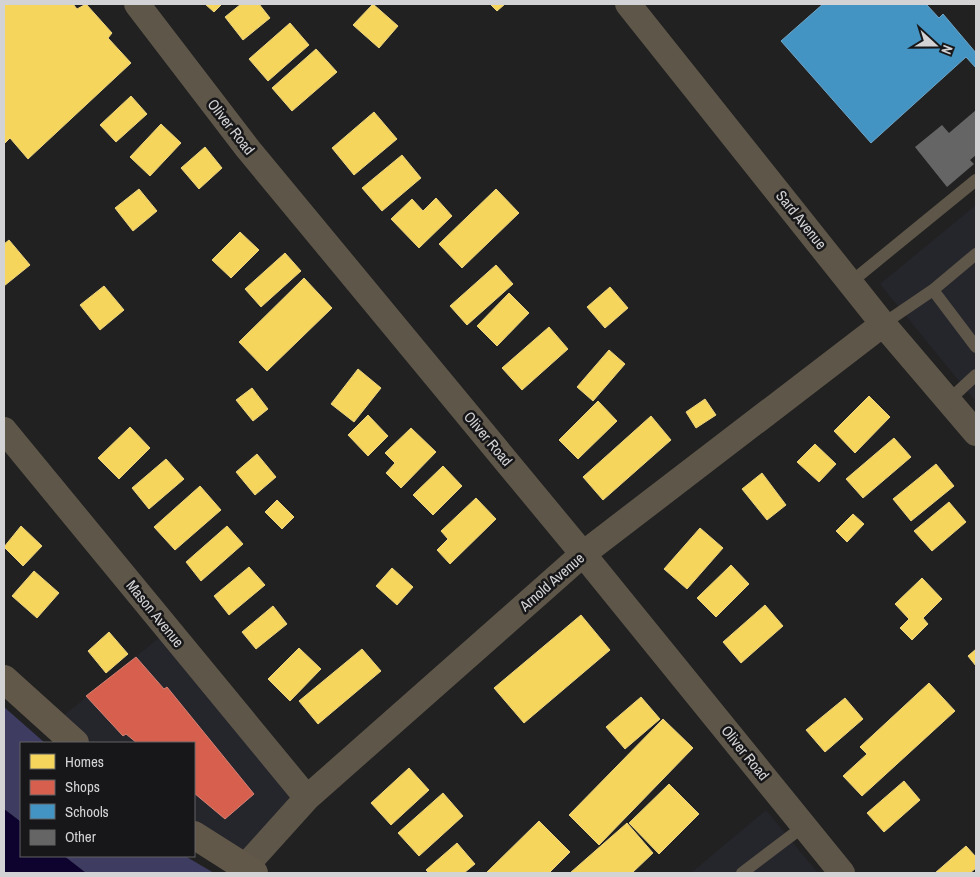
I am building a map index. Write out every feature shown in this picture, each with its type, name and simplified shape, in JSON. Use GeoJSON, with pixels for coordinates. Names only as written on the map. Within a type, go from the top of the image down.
{"type":"FeatureCollection","features":[{"type":"Feature","properties":{"kind":"street","name":"Oliver Road"},"geometry":{"type":"LineString","coordinates":[[137,4],[248,149],[583,554],[842,873]]}},
{"type":"Feature","properties":{"kind":"street","name":"Sard Avenue"},"geometry":{"type":"LineString","coordinates":[[628,4],[883,324],[976,433]]}},
{"type":"Feature","properties":{"kind":"street","name":"Arnold Avenue"},"geometry":{"type":"LineString","coordinates":[[249,871],[307,798],[583,554],[883,324]]}},
{"type":"Feature","properties":{"kind":"street","name":"Mason Avenue"},"geometry":{"type":"LineString","coordinates":[[4,430],[307,798]]}},
{"type":"Feature","properties":{"kind":"street"},"geometry":{"type":"LineString","coordinates":[[4,680],[74,742]]}},
{"type":"Feature","properties":{"kind":"street"},"geometry":{"type":"LineString","coordinates":[[195,836],[249,871]]}},
{"type":"Feature","properties":{"kind":"lane"},"geometry":{"type":"LineString","coordinates":[[850,282],[976,180]]}},
{"type":"Feature","properties":{"kind":"lane"},"geometry":{"type":"LineString","coordinates":[[883,324],[933,290],[976,254]]}},
{"type":"Feature","properties":{"kind":"lane"},"geometry":{"type":"LineString","coordinates":[[933,290],[976,347]]}},
{"type":"Feature","properties":{"kind":"lane"},"geometry":{"type":"LineString","coordinates":[[949,400],[976,375]]}},
{"type":"Feature","properties":{"kind":"lane"},"geometry":{"type":"LineString","coordinates":[[742,873],[804,826]]}},
{"type":"Feature","properties":{"kind":"shaded area"},"geometry":{"type":"Polygon","coordinates":[[[976,205],[976,402],[880,284],[976,205]]]}},
{"type":"Feature","properties":{"kind":"shaded area"},"geometry":{"type":"Polygon","coordinates":[[[165,633],[301,799],[243,864],[195,830],[195,742],[80,742],[57,721],[165,633]]]}},
{"type":"Feature","properties":{"kind":"shaded area"},"geometry":{"type":"Polygon","coordinates":[[[4,707],[44,742],[20,742],[20,821],[4,809],[4,707]]]}},
{"type":"Feature","properties":{"kind":"shaded area"},"geometry":{"type":"Polygon","coordinates":[[[4,809],[20,821],[20,857],[65,857],[86,873],[4,873],[4,809]]]}},
{"type":"Feature","properties":{"kind":"shaded area"},"geometry":{"type":"Polygon","coordinates":[[[766,810],[818,873],[691,873],[766,810]]]}},
{"type":"Feature","properties":{"kind":"shaded area"},"geometry":{"type":"Polygon","coordinates":[[[65,857],[187,857],[214,873],[86,873],[65,857]]]}},
{"type":"Feature","properties":{"kind":"building: Homes"},"geometry":{"type":"Polygon","coordinates":[[[4,4],[73,4],[77,9],[86,4],[112,33],[108,38],[131,63],[28,159],[10,138],[4,144],[4,4]]]}},
{"type":"Feature","properties":{"kind":"building: Homes"},"geometry":{"type":"Polygon","coordinates":[[[205,4],[222,4],[214,12],[205,4]]]}},
{"type":"Feature","properties":{"kind":"building: Homes"},"geometry":{"type":"Polygon","coordinates":[[[241,4],[259,4],[270,18],[243,40],[225,17],[241,4]]]}},
{"type":"Feature","properties":{"kind":"building: Homes"},"geometry":{"type":"Polygon","coordinates":[[[373,4],[398,26],[379,48],[353,25],[373,4]]]}},
{"type":"Feature","properties":{"kind":"building: Homes"},"geometry":{"type":"Polygon","coordinates":[[[490,4],[505,4],[497,11],[490,4]]]}},
{"type":"Feature","properties":{"kind":"building: Homes"},"geometry":{"type":"Polygon","coordinates":[[[290,23],[309,45],[268,81],[249,59],[290,23]]]}},
{"type":"Feature","properties":{"kind":"building: Homes"},"geometry":{"type":"Polygon","coordinates":[[[316,49],[337,72],[292,111],[272,88],[316,49]]]}},
{"type":"Feature","properties":{"kind":"building: Homes"},"geometry":{"type":"Polygon","coordinates":[[[131,96],[147,114],[116,142],[100,125],[131,96]]]}},
{"type":"Feature","properties":{"kind":"building: Homes"},"geometry":{"type":"Polygon","coordinates":[[[374,112],[397,139],[354,175],[332,148],[374,112]]]}},
{"type":"Feature","properties":{"kind":"building: Homes"},"geometry":{"type":"Polygon","coordinates":[[[161,124],[181,143],[150,176],[130,157],[161,124]]]}},
{"type":"Feature","properties":{"kind":"building: Homes"},"geometry":{"type":"Polygon","coordinates":[[[205,147],[222,168],[199,189],[181,168],[205,147]]]}},
{"type":"Feature","properties":{"kind":"building: Homes"},"geometry":{"type":"Polygon","coordinates":[[[402,155],[421,178],[382,211],[362,188],[402,155]]]}},
{"type":"Feature","properties":{"kind":"building: Homes"},"geometry":{"type":"Polygon","coordinates":[[[139,189],[157,211],[133,231],[115,208],[139,189]]]}},
{"type":"Feature","properties":{"kind":"building: Homes"},"geometry":{"type":"Polygon","coordinates":[[[496,189],[519,213],[462,268],[439,244],[496,189]]]}},
{"type":"Feature","properties":{"kind":"building: Homes"},"geometry":{"type":"Polygon","coordinates":[[[436,198],[452,216],[419,248],[391,219],[412,199],[423,211],[436,198]]]}},
{"type":"Feature","properties":{"kind":"building: Homes"},"geometry":{"type":"Polygon","coordinates":[[[240,232],[259,250],[231,278],[212,260],[240,232]]]}},
{"type":"Feature","properties":{"kind":"building: Homes"},"geometry":{"type":"Polygon","coordinates":[[[9,240],[30,265],[4,286],[4,244],[9,240]]]}},
{"type":"Feature","properties":{"kind":"building: Homes"},"geometry":{"type":"Polygon","coordinates":[[[285,253],[301,271],[261,307],[245,289],[285,253]]]}},
{"type":"Feature","properties":{"kind":"building: Homes"},"geometry":{"type":"Polygon","coordinates":[[[496,265],[513,284],[467,325],[450,306],[496,265]]]}},
{"type":"Feature","properties":{"kind":"building: Homes"},"geometry":{"type":"Polygon","coordinates":[[[304,278],[332,308],[267,371],[239,342],[304,278]]]}},
{"type":"Feature","properties":{"kind":"building: Homes"},"geometry":{"type":"Polygon","coordinates":[[[104,286],[124,310],[100,330],[80,305],[104,286]]]}},
{"type":"Feature","properties":{"kind":"building: Homes"},"geometry":{"type":"Polygon","coordinates":[[[610,287],[628,308],[605,328],[587,307],[610,287]]]}},
{"type":"Feature","properties":{"kind":"building: Homes"},"geometry":{"type":"Polygon","coordinates":[[[509,293],[529,313],[497,346],[477,326],[509,293]]]}},
{"type":"Feature","properties":{"kind":"building: Homes"},"geometry":{"type":"Polygon","coordinates":[[[549,327],[568,349],[522,390],[502,368],[549,327]]]}},
{"type":"Feature","properties":{"kind":"building: Homes"},"geometry":{"type":"Polygon","coordinates":[[[609,350],[625,364],[593,401],[577,387],[609,350]]]}},
{"type":"Feature","properties":{"kind":"building: Homes"},"geometry":{"type":"Polygon","coordinates":[[[358,369],[381,388],[354,422],[331,404],[358,369]]]}},
{"type":"Feature","properties":{"kind":"building: Homes"},"geometry":{"type":"Polygon","coordinates":[[[252,388],[268,409],[253,421],[236,400],[252,388]]]}},
{"type":"Feature","properties":{"kind":"building: Homes"},"geometry":{"type":"Polygon","coordinates":[[[869,396],[890,417],[855,453],[834,431],[869,396]]]}},
{"type":"Feature","properties":{"kind":"building: Homes"},"geometry":{"type":"Polygon","coordinates":[[[705,399],[716,415],[696,428],[686,412],[705,399]]]}},
{"type":"Feature","properties":{"kind":"building: Homes"},"geometry":{"type":"Polygon","coordinates":[[[598,401],[617,421],[578,459],[559,440],[598,401]]]}},
{"type":"Feature","properties":{"kind":"building: Homes"},"geometry":{"type":"Polygon","coordinates":[[[368,415],[388,436],[368,456],[348,435],[368,415]]]}},
{"type":"Feature","properties":{"kind":"building: Homes"},"geometry":{"type":"Polygon","coordinates":[[[651,416],[671,440],[603,500],[583,477],[651,416]]]}},
{"type":"Feature","properties":{"kind":"building: Homes"},"geometry":{"type":"Polygon","coordinates":[[[130,427],[150,448],[119,479],[98,458],[130,427]]]}},
{"type":"Feature","properties":{"kind":"building: Homes"},"geometry":{"type":"Polygon","coordinates":[[[411,428],[436,452],[401,488],[386,473],[395,463],[385,453],[411,428]]]}},
{"type":"Feature","properties":{"kind":"building: Homes"},"geometry":{"type":"Polygon","coordinates":[[[894,438],[911,457],[863,498],[846,479],[894,438]]]}},
{"type":"Feature","properties":{"kind":"building: Homes"},"geometry":{"type":"Polygon","coordinates":[[[815,444],[836,464],[819,482],[797,462],[815,444]]]}},
{"type":"Feature","properties":{"kind":"building: Homes"},"geometry":{"type":"Polygon","coordinates":[[[257,454],[276,477],[255,495],[236,472],[257,454]]]}},
{"type":"Feature","properties":{"kind":"building: Homes"},"geometry":{"type":"Polygon","coordinates":[[[166,459],[184,479],[149,509],[132,488],[166,459]]]}},
{"type":"Feature","properties":{"kind":"building: Homes"},"geometry":{"type":"Polygon","coordinates":[[[936,464],[954,486],[911,521],[893,499],[936,464]]]}},
{"type":"Feature","properties":{"kind":"building: Homes"},"geometry":{"type":"Polygon","coordinates":[[[443,466],[462,486],[433,515],[413,495],[443,466]]]}},
{"type":"Feature","properties":{"kind":"building: Homes"},"geometry":{"type":"Polygon","coordinates":[[[762,473],[786,505],[767,520],[742,489],[762,473]]]}},
{"type":"Feature","properties":{"kind":"building: Homes"},"geometry":{"type":"Polygon","coordinates":[[[200,486],[221,510],[175,550],[154,527],[200,486]]]}},
{"type":"Feature","properties":{"kind":"building: Homes"},"geometry":{"type":"Polygon","coordinates":[[[476,498],[496,519],[450,564],[437,550],[448,539],[441,531],[476,498]]]}},
{"type":"Feature","properties":{"kind":"building: Homes"},"geometry":{"type":"Polygon","coordinates":[[[277,500],[294,517],[282,529],[265,512],[277,500]]]}},
{"type":"Feature","properties":{"kind":"building: Homes"},"geometry":{"type":"Polygon","coordinates":[[[949,502],[966,522],[932,551],[914,531],[949,502]]]}},
{"type":"Feature","properties":{"kind":"building: Homes"},"geometry":{"type":"Polygon","coordinates":[[[853,514],[864,524],[847,542],[836,531],[853,514]]]}},
{"type":"Feature","properties":{"kind":"building: Homes"},"geometry":{"type":"Polygon","coordinates":[[[21,526],[42,546],[23,566],[4,547],[21,526]]]}},
{"type":"Feature","properties":{"kind":"building: Homes"},"geometry":{"type":"Polygon","coordinates":[[[227,526],[243,544],[201,581],[186,562],[227,526]]]}},
{"type":"Feature","properties":{"kind":"building: Homes"},"geometry":{"type":"Polygon","coordinates":[[[700,528],[723,548],[687,589],[664,569],[700,528]]]}},
{"type":"Feature","properties":{"kind":"building: Homes"},"geometry":{"type":"Polygon","coordinates":[[[731,565],[749,584],[716,617],[697,598],[731,565]]]}},
{"type":"Feature","properties":{"kind":"building: Homes"},"geometry":{"type":"Polygon","coordinates":[[[249,567],[265,585],[229,615],[214,596],[249,567]]]}},
{"type":"Feature","properties":{"kind":"building: Homes"},"geometry":{"type":"Polygon","coordinates":[[[392,568],[413,587],[397,605],[376,586],[392,568]]]}},
{"type":"Feature","properties":{"kind":"building: Homes"},"geometry":{"type":"Polygon","coordinates":[[[34,571],[59,593],[37,618],[12,596],[34,571]]]}},
{"type":"Feature","properties":{"kind":"building: Homes"},"geometry":{"type":"Polygon","coordinates":[[[922,578],[942,599],[923,618],[928,624],[912,640],[900,628],[909,619],[895,604],[922,578]]]}},
{"type":"Feature","properties":{"kind":"building: Homes"},"geometry":{"type":"Polygon","coordinates":[[[765,605],[783,626],[741,663],[723,642],[765,605]]]}},
{"type":"Feature","properties":{"kind":"building: Homes"},"geometry":{"type":"Polygon","coordinates":[[[273,606],[287,624],[256,649],[242,632],[273,606]]]}},
{"type":"Feature","properties":{"kind":"building: Homes"},"geometry":{"type":"Polygon","coordinates":[[[581,615],[610,650],[524,723],[494,688],[581,615]]]}},
{"type":"Feature","properties":{"kind":"building: Homes"},"geometry":{"type":"Polygon","coordinates":[[[109,632],[128,654],[106,673],[88,651],[109,632]]]}},
{"type":"Feature","properties":{"kind":"building: Homes"},"geometry":{"type":"Polygon","coordinates":[[[299,648],[321,669],[290,701],[268,679],[299,648]]]}},
{"type":"Feature","properties":{"kind":"building: Homes"},"geometry":{"type":"Polygon","coordinates":[[[362,649],[381,671],[318,724],[299,701],[362,649]]]}},
{"type":"Feature","properties":{"kind":"building: Homes"},"geometry":{"type":"Polygon","coordinates":[[[976,649],[976,666],[968,656],[976,649]]]}},
{"type":"Feature","properties":{"kind":"building: Homes"},"geometry":{"type":"Polygon","coordinates":[[[929,683],[955,711],[862,796],[843,776],[867,754],[860,747],[929,683]]]}},
{"type":"Feature","properties":{"kind":"building: Homes"},"geometry":{"type":"Polygon","coordinates":[[[641,697],[660,719],[625,749],[606,727],[641,697]]]}},
{"type":"Feature","properties":{"kind":"building: Homes"},"geometry":{"type":"Polygon","coordinates":[[[845,698],[863,719],[825,752],[806,730],[845,698]]]}},
{"type":"Feature","properties":{"kind":"building: Homes"},"geometry":{"type":"Polygon","coordinates":[[[663,719],[693,748],[599,845],[569,815],[663,719]]]}},
{"type":"Feature","properties":{"kind":"building: Homes"},"geometry":{"type":"Polygon","coordinates":[[[409,768],[429,790],[391,825],[371,803],[409,768]]]}},
{"type":"Feature","properties":{"kind":"building: Homes"},"geometry":{"type":"Polygon","coordinates":[[[904,781],[920,800],[884,832],[867,813],[904,781]]]}},
{"type":"Feature","properties":{"kind":"building: Homes"},"geometry":{"type":"Polygon","coordinates":[[[669,784],[699,814],[659,854],[629,823],[669,784]]]}},
{"type":"Feature","properties":{"kind":"building: Homes"},"geometry":{"type":"Polygon","coordinates":[[[443,793],[463,816],[419,856],[398,833],[443,793]]]}},
{"type":"Feature","properties":{"kind":"building: Homes"},"geometry":{"type":"Polygon","coordinates":[[[539,821],[570,852],[549,873],[486,873],[539,821]]]}},
{"type":"Feature","properties":{"kind":"building: Homes"},"geometry":{"type":"Polygon","coordinates":[[[627,823],[653,853],[632,873],[570,873],[627,823]]]}},
{"type":"Feature","properties":{"kind":"building: Homes"},"geometry":{"type":"Polygon","coordinates":[[[457,843],[475,864],[464,873],[429,873],[426,870],[457,843]]]}},
{"type":"Feature","properties":{"kind":"building: Homes"},"geometry":{"type":"Polygon","coordinates":[[[966,846],[976,857],[976,868],[970,873],[935,873],[966,846]]]}},
{"type":"Feature","properties":{"kind":"building: Shops"},"geometry":{"type":"Polygon","coordinates":[[[136,657],[164,689],[167,687],[254,794],[225,819],[195,794],[195,742],[136,742],[126,734],[123,736],[86,696],[136,657]]]}},
{"type":"Feature","properties":{"kind":"building: Schools"},"geometry":{"type":"Polygon","coordinates":[[[823,4],[926,4],[939,18],[943,14],[976,53],[976,68],[966,57],[871,143],[781,41],[823,4]]]}},
{"type":"Feature","properties":{"kind":"building: Other"},"geometry":{"type":"Polygon","coordinates":[[[976,110],[976,155],[970,160],[974,164],[947,187],[915,147],[942,125],[949,133],[976,110]]]}}]}
